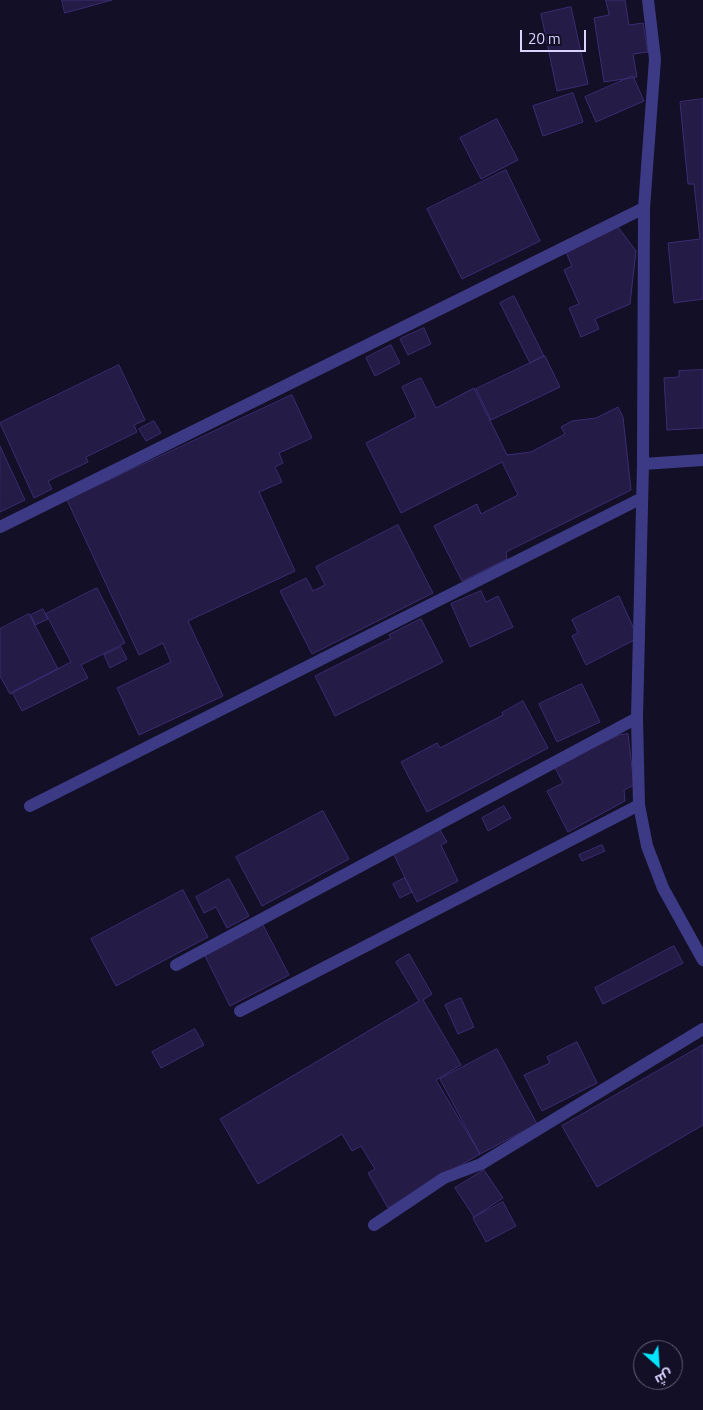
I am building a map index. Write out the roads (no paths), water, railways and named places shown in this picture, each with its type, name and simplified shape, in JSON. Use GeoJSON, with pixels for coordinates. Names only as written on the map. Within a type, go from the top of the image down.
{"type":"FeatureCollection","features":[{"type":"Feature","properties":{"kind":"street"},"geometry":{"type":"LineString","coordinates":[[648,0],[655,59],[644,208],[643,464],[638,718],[639,805],[647,846],[663,888],[703,960]]}},
{"type":"Feature","properties":{"kind":"street"},"geometry":{"type":"LineString","coordinates":[[0,527],[644,208]]}},
{"type":"Feature","properties":{"kind":"street"},"geometry":{"type":"LineString","coordinates":[[643,464],[703,460]]}},
{"type":"Feature","properties":{"kind":"street"},"geometry":{"type":"LineString","coordinates":[[30,806],[642,498]]}},
{"type":"Feature","properties":{"kind":"street"},"geometry":{"type":"LineString","coordinates":[[176,965],[638,718]]}},
{"type":"Feature","properties":{"kind":"street"},"geometry":{"type":"LineString","coordinates":[[240,1011],[639,805]]}},
{"type":"Feature","properties":{"kind":"street"},"geometry":{"type":"LineString","coordinates":[[374,1224],[444,1178],[481,1164],[703,1029]]}}]}
